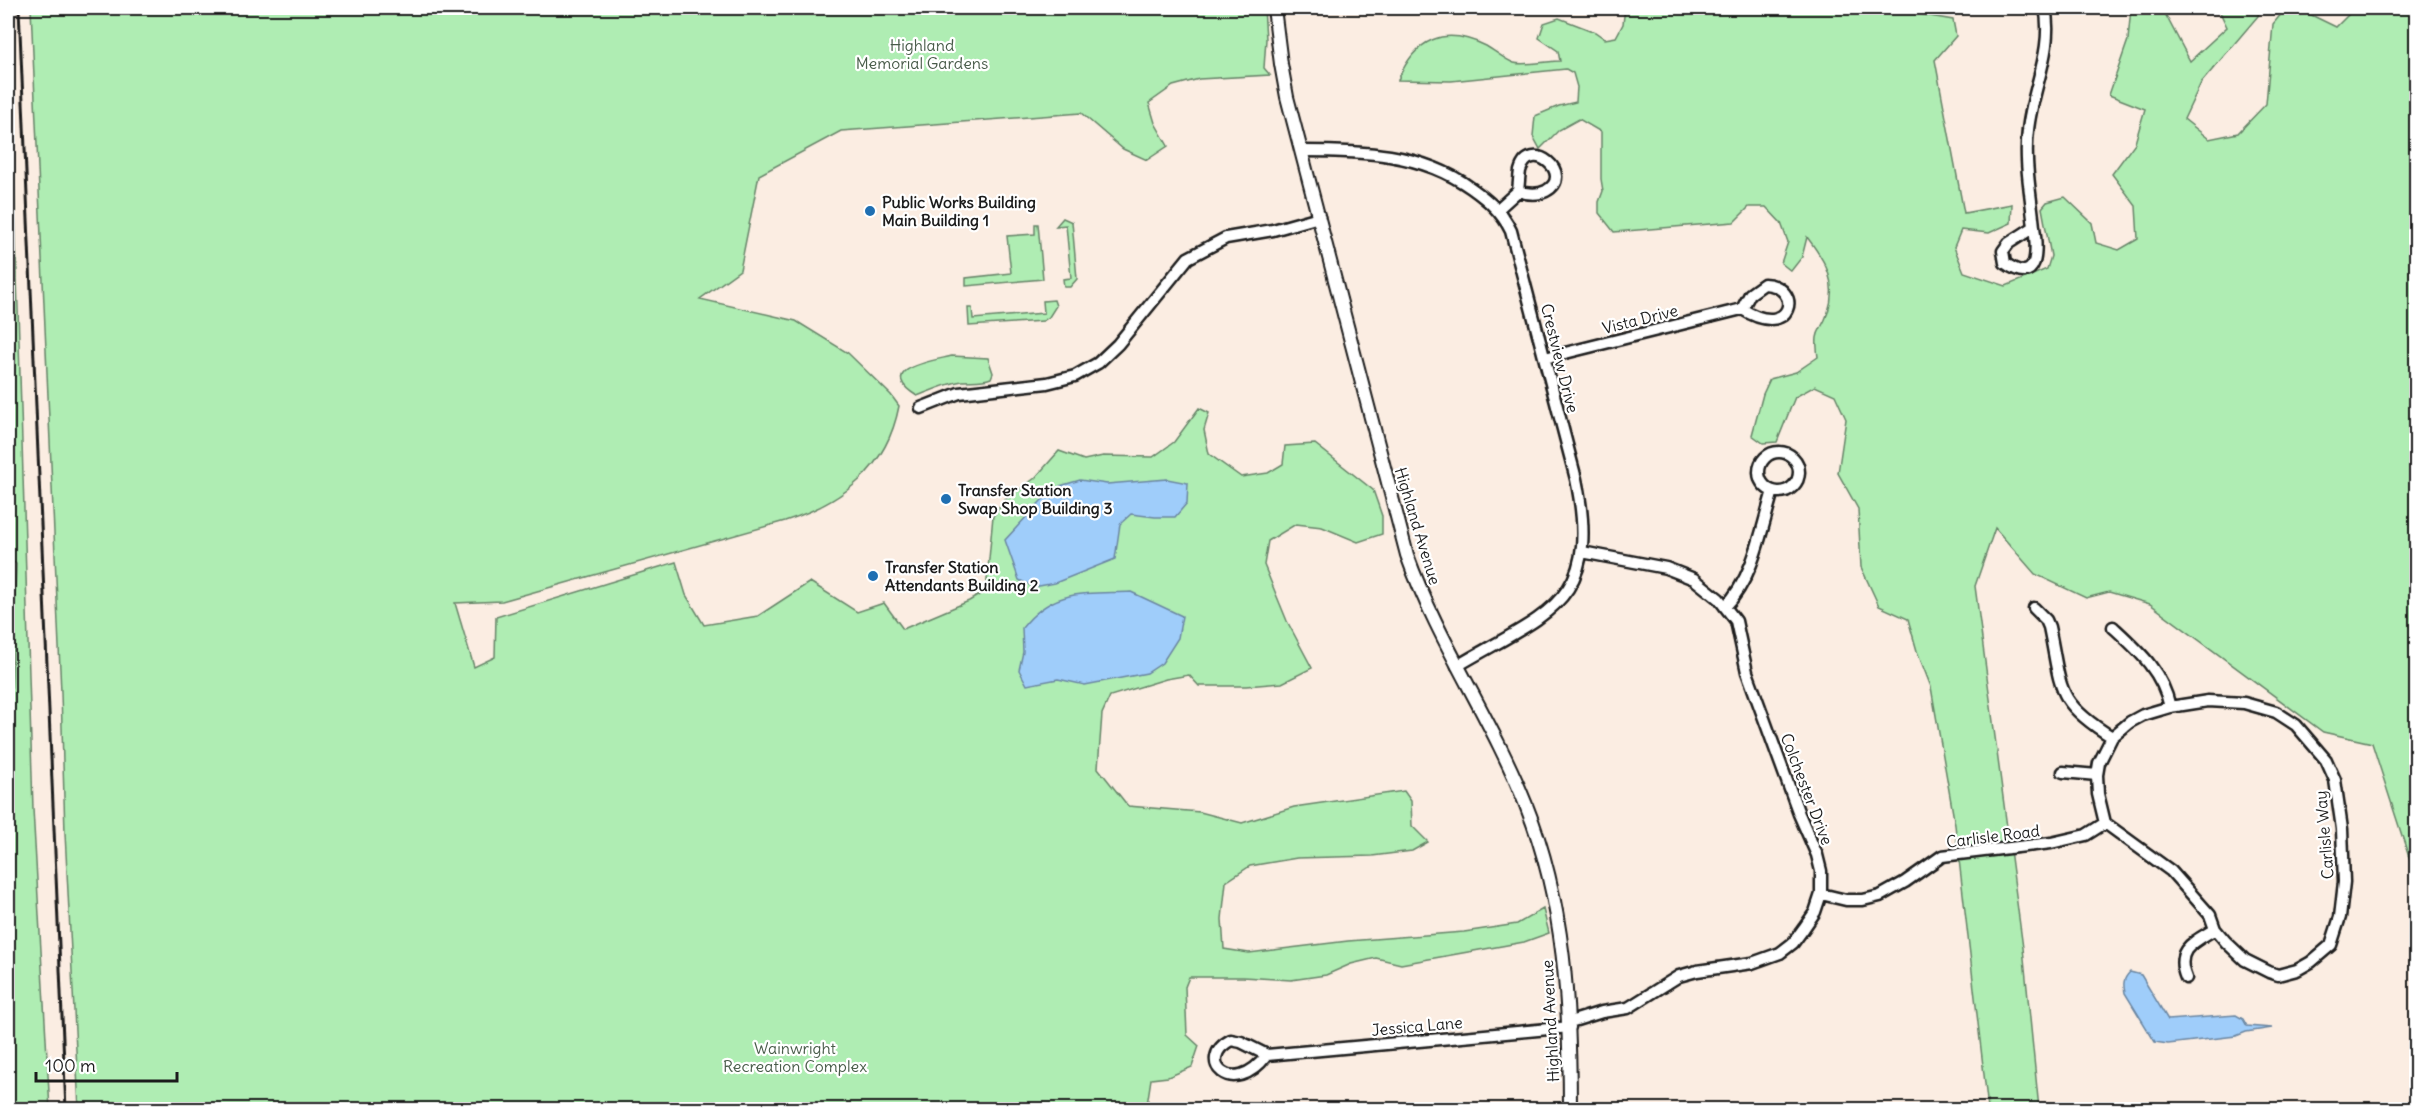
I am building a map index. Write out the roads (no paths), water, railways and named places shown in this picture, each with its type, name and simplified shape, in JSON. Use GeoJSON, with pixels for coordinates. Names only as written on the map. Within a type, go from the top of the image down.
{"type":"FeatureCollection","features":[{"type":"Feature","properties":{"kind":"street","name":"Highland Avenue"},"geometry":{"type":"LineString","coordinates":[[1274,8],[1281,64],[1302,152],[1407,555],[1430,613],[1515,778],[1541,849],[1559,931],[1570,1024],[1570,1110]]}},
{"type":"Feature","properties":{"kind":"street"},"geometry":{"type":"LineString","coordinates":[[2034,227],[2027,168],[2028,130],[2047,40],[2048,9]]}},
{"type":"Feature","properties":{"kind":"street","name":"Crestview Drive"},"geometry":{"type":"LineString","coordinates":[[1302,152],[1363,153],[1401,157],[1429,165],[1459,179],[1498,209],[1511,231],[1582,509],[1584,533],[1582,552],[1577,571],[1568,590],[1547,613],[1457,666]]}},
{"type":"Feature","properties":{"kind":"street"},"geometry":{"type":"LineString","coordinates":[[1498,209],[1518,191]]}},
{"type":"Feature","properties":{"kind":"street"},"geometry":{"type":"LineString","coordinates":[[921,408],[959,393],[1047,383],[1074,376],[1098,363],[1118,344],[1188,258],[1226,238],[1273,230],[1319,217]]}},
{"type":"Feature","properties":{"kind":"street","name":"Vista Drive"},"geometry":{"type":"LineString","coordinates":[[1545,358],[1742,309]]}},
{"type":"Feature","properties":{"kind":"street"},"geometry":{"type":"LineString","coordinates":[[1725,607],[1746,577],[1773,491]]}},
{"type":"Feature","properties":{"kind":"street","name":"Colchester Drive"},"geometry":{"type":"LineString","coordinates":[[1582,552],[1625,559],[1680,573],[1694,579],[1719,599],[1736,621],[1748,672],[1821,871],[1821,894],[1815,912],[1793,943],[1780,953],[1752,963],[1679,976],[1628,1008],[1612,1011]]}},
{"type":"Feature","properties":{"kind":"street"},"geometry":{"type":"LineString","coordinates":[[2034,608],[2046,620],[2049,627],[2060,682],[2067,701],[2087,721],[2112,737]]}},
{"type":"Feature","properties":{"kind":"street"},"geometry":{"type":"LineString","coordinates":[[2113,627],[2154,668],[2164,686],[2170,707]]}},
{"type":"Feature","properties":{"kind":"street","name":"Carlisle Way"},"geometry":{"type":"LineString","coordinates":[[2208,701],[2244,703],[2276,712],[2296,725],[2326,760],[2335,780],[2342,829],[2344,882],[2340,917],[2331,945],[2311,962],[2297,970],[2278,975],[2245,960],[2215,929],[2210,915],[2171,872],[2105,823],[2098,794],[2097,775],[2102,757],[2112,737],[2130,722],[2143,715],[2170,707],[2208,701]]}},
{"type":"Feature","properties":{"kind":"street"},"geometry":{"type":"LineString","coordinates":[[2063,772],[2097,775]]}},
{"type":"Feature","properties":{"kind":"street","name":"Carlisle Road"},"geometry":{"type":"LineString","coordinates":[[1821,894],[1840,900],[1863,900],[1880,896],[1942,856],[2051,843],[2086,835],[2105,823]]}},
{"type":"Feature","properties":{"kind":"street"},"geometry":{"type":"LineString","coordinates":[[2186,978],[2181,967],[2184,952],[2215,929]]}},
{"type":"Feature","properties":{"kind":"street","name":"Jessica Lane"},"geometry":{"type":"LineString","coordinates":[[1267,1055],[1570,1024],[1612,1011]]}},
{"type":"Feature","properties":{"kind":"street"},"geometry":{"type":"LineString","coordinates":[[1231,1040],[1241,1042],[1267,1055],[1259,1065],[1236,1077],[1226,1076],[1218,1068],[1216,1059],[1218,1050],[1231,1040]]}},
{"type":"Feature","properties":{"kind":"water"},"geometry":{"type":"Polygon","coordinates":[[[1167,479],[1188,483],[1187,503],[1175,517],[1131,514],[1120,524],[1115,559],[1055,583],[1034,587],[1019,580],[1005,540],[1041,501],[1060,486],[1080,480],[1107,484],[1167,479]]]}},
{"type":"Feature","properties":{"kind":"water"},"geometry":{"type":"Polygon","coordinates":[[[1131,592],[1182,616],[1178,638],[1162,663],[1147,673],[1085,685],[1058,679],[1027,685],[1019,670],[1023,652],[1022,628],[1034,615],[1046,606],[1071,596],[1131,592]]]}},
{"type":"Feature","properties":{"kind":"water"},"geometry":{"type":"Polygon","coordinates":[[[2130,972],[2141,975],[2168,1020],[2236,1015],[2243,1019],[2247,1026],[2272,1028],[2236,1036],[2168,1044],[2155,1042],[2125,993],[2124,982],[2130,972]]]}},
{"type":"Feature","properties":{"kind":"railway"},"geometry":{"type":"LineString","coordinates":[[19,8],[66,1110]]}},
{"type":"Feature","properties":{"kind":"place","name":"Public Works Building Main Building 1"},"geometry":{"type":"Point","coordinates":[870,211]}},
{"type":"Feature","properties":{"kind":"place","name":"Transfer Station Swap Shop Building 3"},"geometry":{"type":"Point","coordinates":[946,499]}},
{"type":"Feature","properties":{"kind":"place","name":"Transfer Station Attendants Building 2"},"geometry":{"type":"Point","coordinates":[873,576]}},
{"type":"Feature","properties":{"kind":"park label","name":"Highland Memorial Gardens"},"geometry":{"type":"Point","coordinates":[922,54]}},
{"type":"Feature","properties":{"kind":"park label","name":"Wainwright Recreation Complex"},"geometry":{"type":"Point","coordinates":[795,1057]}}]}
